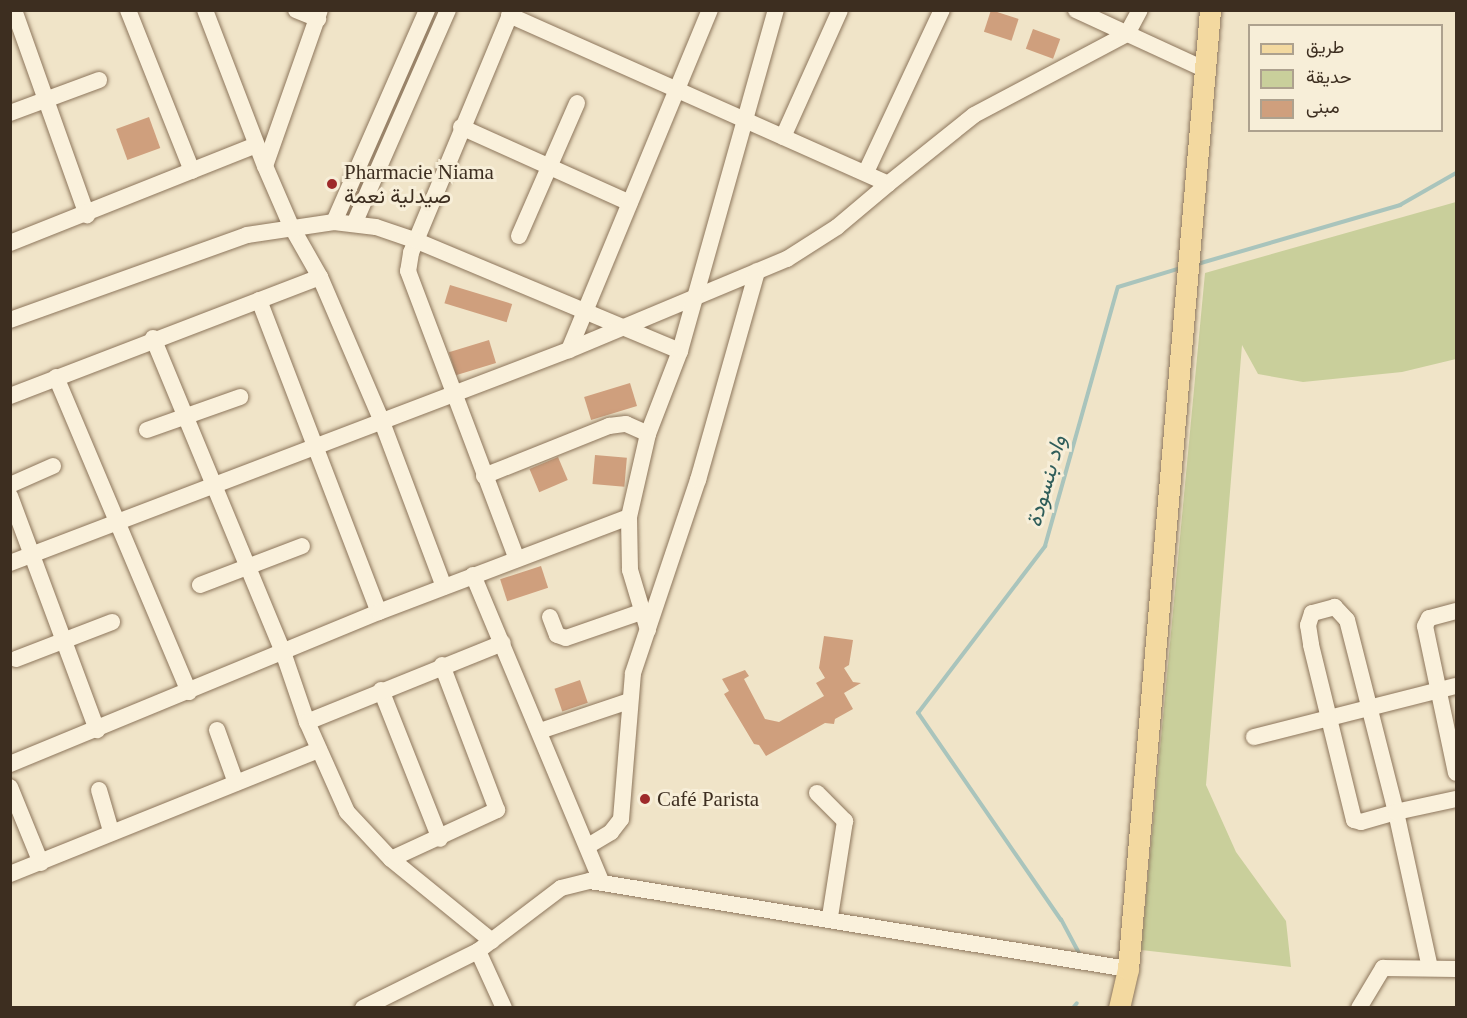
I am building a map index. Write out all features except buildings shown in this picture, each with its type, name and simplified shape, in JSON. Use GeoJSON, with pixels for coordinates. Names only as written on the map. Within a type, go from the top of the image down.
{"type":"FeatureCollection","features":[{"type":"Feature","properties":{"kind":"main road"},"geometry":{"type":"LineString","coordinates":[[1119,1008],[1128,969],[1210,10]]}},
{"type":"Feature","properties":{"kind":"street"},"geometry":{"type":"LineString","coordinates":[[14,10],[87,215]]}},
{"type":"Feature","properties":{"kind":"street"},"geometry":{"type":"LineString","coordinates":[[128,10],[192,171]]}},
{"type":"Feature","properties":{"kind":"street"},"geometry":{"type":"LineString","coordinates":[[205,10],[265,166],[291,226],[320,277],[382,422],[444,587]]}},
{"type":"Feature","properties":{"kind":"street"},"geometry":{"type":"LineString","coordinates":[[265,166],[319,15],[296,10]]}},
{"type":"Feature","properties":{"kind":"street"},"geometry":{"type":"LineString","coordinates":[[334,222],[427,10]]}},
{"type":"Feature","properties":{"kind":"street"},"geometry":{"type":"LineString","coordinates":[[354,224],[447,10]]}},
{"type":"Feature","properties":{"kind":"street"},"geometry":{"type":"LineString","coordinates":[[568,350],[710,10]]}},
{"type":"Feature","properties":{"kind":"street"},"geometry":{"type":"LineString","coordinates":[[648,630],[628,561],[629,517],[648,434],[680,351],[776,10]]}},
{"type":"Feature","properties":{"kind":"street"},"geometry":{"type":"LineString","coordinates":[[783,137],[840,10]]}},
{"type":"Feature","properties":{"kind":"street"},"geometry":{"type":"LineString","coordinates":[[866,172],[942,10]]}},
{"type":"Feature","properties":{"kind":"street"},"geometry":{"type":"LineString","coordinates":[[10,563],[120,525],[454,392],[568,350],[757,271],[816,242],[974,115],[1127,34],[1140,10]]}},
{"type":"Feature","properties":{"kind":"street"},"geometry":{"type":"LineString","coordinates":[[1077,11],[1206,70]]}},
{"type":"Feature","properties":{"kind":"street"},"geometry":{"type":"LineString","coordinates":[[517,559],[409,275],[409,260],[461,128],[510,13],[675,92],[866,172],[888,184]]}},
{"type":"Feature","properties":{"kind":"street"},"geometry":{"type":"LineString","coordinates":[[10,113],[99,80]]}},
{"type":"Feature","properties":{"kind":"street"},"geometry":{"type":"LineString","coordinates":[[519,236],[577,103]]}},
{"type":"Feature","properties":{"kind":"street"},"geometry":{"type":"LineString","coordinates":[[461,128],[630,203]]}},
{"type":"Feature","properties":{"kind":"street"},"geometry":{"type":"LineString","coordinates":[[10,243],[87,215],[256,145]]}},
{"type":"Feature","properties":{"kind":"street"},"geometry":{"type":"LineString","coordinates":[[10,320],[237,238],[291,226],[334,222],[354,224],[417,241],[584,313],[626,325],[680,351]]}},
{"type":"Feature","properties":{"kind":"street"},"geometry":{"type":"LineString","coordinates":[[588,846],[611,832],[621,819],[633,673],[733,364],[757,271]]}},
{"type":"Feature","properties":{"kind":"street"},"geometry":{"type":"LineString","coordinates":[[10,396],[153,338],[320,277]]}},
{"type":"Feature","properties":{"kind":"street"},"geometry":{"type":"LineString","coordinates":[[259,300],[379,612]]}},
{"type":"Feature","properties":{"kind":"street"},"geometry":{"type":"LineString","coordinates":[[153,338],[283,652],[307,722],[347,812],[391,859],[492,941]]}},
{"type":"Feature","properties":{"kind":"street"},"geometry":{"type":"LineString","coordinates":[[56,377],[189,692]]}},
{"type":"Feature","properties":{"kind":"street"},"geometry":{"type":"LineString","coordinates":[[147,430],[240,397]]}},
{"type":"Feature","properties":{"kind":"street"},"geometry":{"type":"LineString","coordinates":[[484,476],[609,426],[631,425],[648,434]]}},
{"type":"Feature","properties":{"kind":"street"},"geometry":{"type":"LineString","coordinates":[[10,485],[53,466]]}},
{"type":"Feature","properties":{"kind":"street"},"geometry":{"type":"LineString","coordinates":[[10,496],[34,554],[63,644],[97,730]]}},
{"type":"Feature","properties":{"kind":"street"},"geometry":{"type":"LineString","coordinates":[[10,764],[379,612],[629,517]]}},
{"type":"Feature","properties":{"kind":"street"},"geometry":{"type":"LineString","coordinates":[[200,585],[302,546]]}},
{"type":"Feature","properties":{"kind":"street"},"geometry":{"type":"LineString","coordinates":[[473,575],[601,881]]}},
{"type":"Feature","properties":{"kind":"street"},"geometry":{"type":"LineString","coordinates":[[1430,968],[1396,812],[1347,620],[1339,609],[1328,608],[1312,613],[1308,625],[1354,820],[1361,822],[1396,812],[1456,799]]}},
{"type":"Feature","properties":{"kind":"street"},"geometry":{"type":"LineString","coordinates":[[1456,611],[1426,622],[1437,691],[1452,734],[1456,773]]}},
{"type":"Feature","properties":{"kind":"street"},"geometry":{"type":"LineString","coordinates":[[550,617],[557,635],[566,638],[641,612]]}},
{"type":"Feature","properties":{"kind":"street"},"geometry":{"type":"LineString","coordinates":[[16,660],[63,644],[111,622]]}},
{"type":"Feature","properties":{"kind":"street"},"geometry":{"type":"LineString","coordinates":[[307,722],[442,665],[503,643]]}},
{"type":"Feature","properties":{"kind":"street"},"geometry":{"type":"LineString","coordinates":[[391,859],[440,839],[497,810],[442,665]]}},
{"type":"Feature","properties":{"kind":"street"},"geometry":{"type":"LineString","coordinates":[[1254,737],[1456,686]]}},
{"type":"Feature","properties":{"kind":"street"},"geometry":{"type":"LineString","coordinates":[[381,690],[440,839]]}},
{"type":"Feature","properties":{"kind":"street"},"geometry":{"type":"LineString","coordinates":[[540,731],[629,701]]}},
{"type":"Feature","properties":{"kind":"street"},"geometry":{"type":"LineString","coordinates":[[217,730],[236,783]]}},
{"type":"Feature","properties":{"kind":"street"},"geometry":{"type":"LineString","coordinates":[[10,874],[41,863],[111,831],[319,750]]}},
{"type":"Feature","properties":{"kind":"street"},"geometry":{"type":"LineString","coordinates":[[10,786],[41,863]]}},
{"type":"Feature","properties":{"kind":"street"},"geometry":{"type":"LineString","coordinates":[[99,790],[111,831]]}},
{"type":"Feature","properties":{"kind":"street"},"geometry":{"type":"LineString","coordinates":[[817,793],[845,821],[830,917]]}},
{"type":"Feature","properties":{"kind":"street"},"geometry":{"type":"LineString","coordinates":[[363,1008],[478,951],[561,888],[601,881],[830,917],[1128,969]]}},
{"type":"Feature","properties":{"kind":"street"},"geometry":{"type":"LineString","coordinates":[[478,951],[504,1008]]}},
{"type":"Feature","properties":{"kind":"street"},"geometry":{"type":"LineString","coordinates":[[1359,1008],[1383,968],[1456,969]]}},
{"type":"Feature","properties":{"kind":"green space"},"geometry":{"type":"Polygon","coordinates":[[[1456,202],[1456,359],[1402,372],[1303,382],[1258,374],[1242,345],[1206,785],[1236,852],[1286,921],[1291,967],[1141,950],[1205,273],[1456,202]]]}},
{"type":"Feature","properties":{"kind":"waterway","name":"واد بنسودة"},"geometry":{"type":"LineString","coordinates":[[1194,265],[1400,205],[1456,173]]}},
{"type":"Feature","properties":{"kind":"waterway","name":"واد بنسودة"},"geometry":{"type":"LineString","coordinates":[[1080,955],[1061,920],[918,713],[1045,546],[1118,287],[1181,268]]}},
{"type":"Feature","properties":{"kind":"waterway","name":"واد بنسودة"},"geometry":{"type":"LineString","coordinates":[[1073,1008],[1077,1003]]}},
{"type":"Feature","properties":{"kind":"place","name":"Pharmacie Niama صيدلية نعمة"},"geometry":{"type":"Point","coordinates":[332,184]}},
{"type":"Feature","properties":{"kind":"place","name":"Café Parista"},"geometry":{"type":"Point","coordinates":[645,799]}}]}
